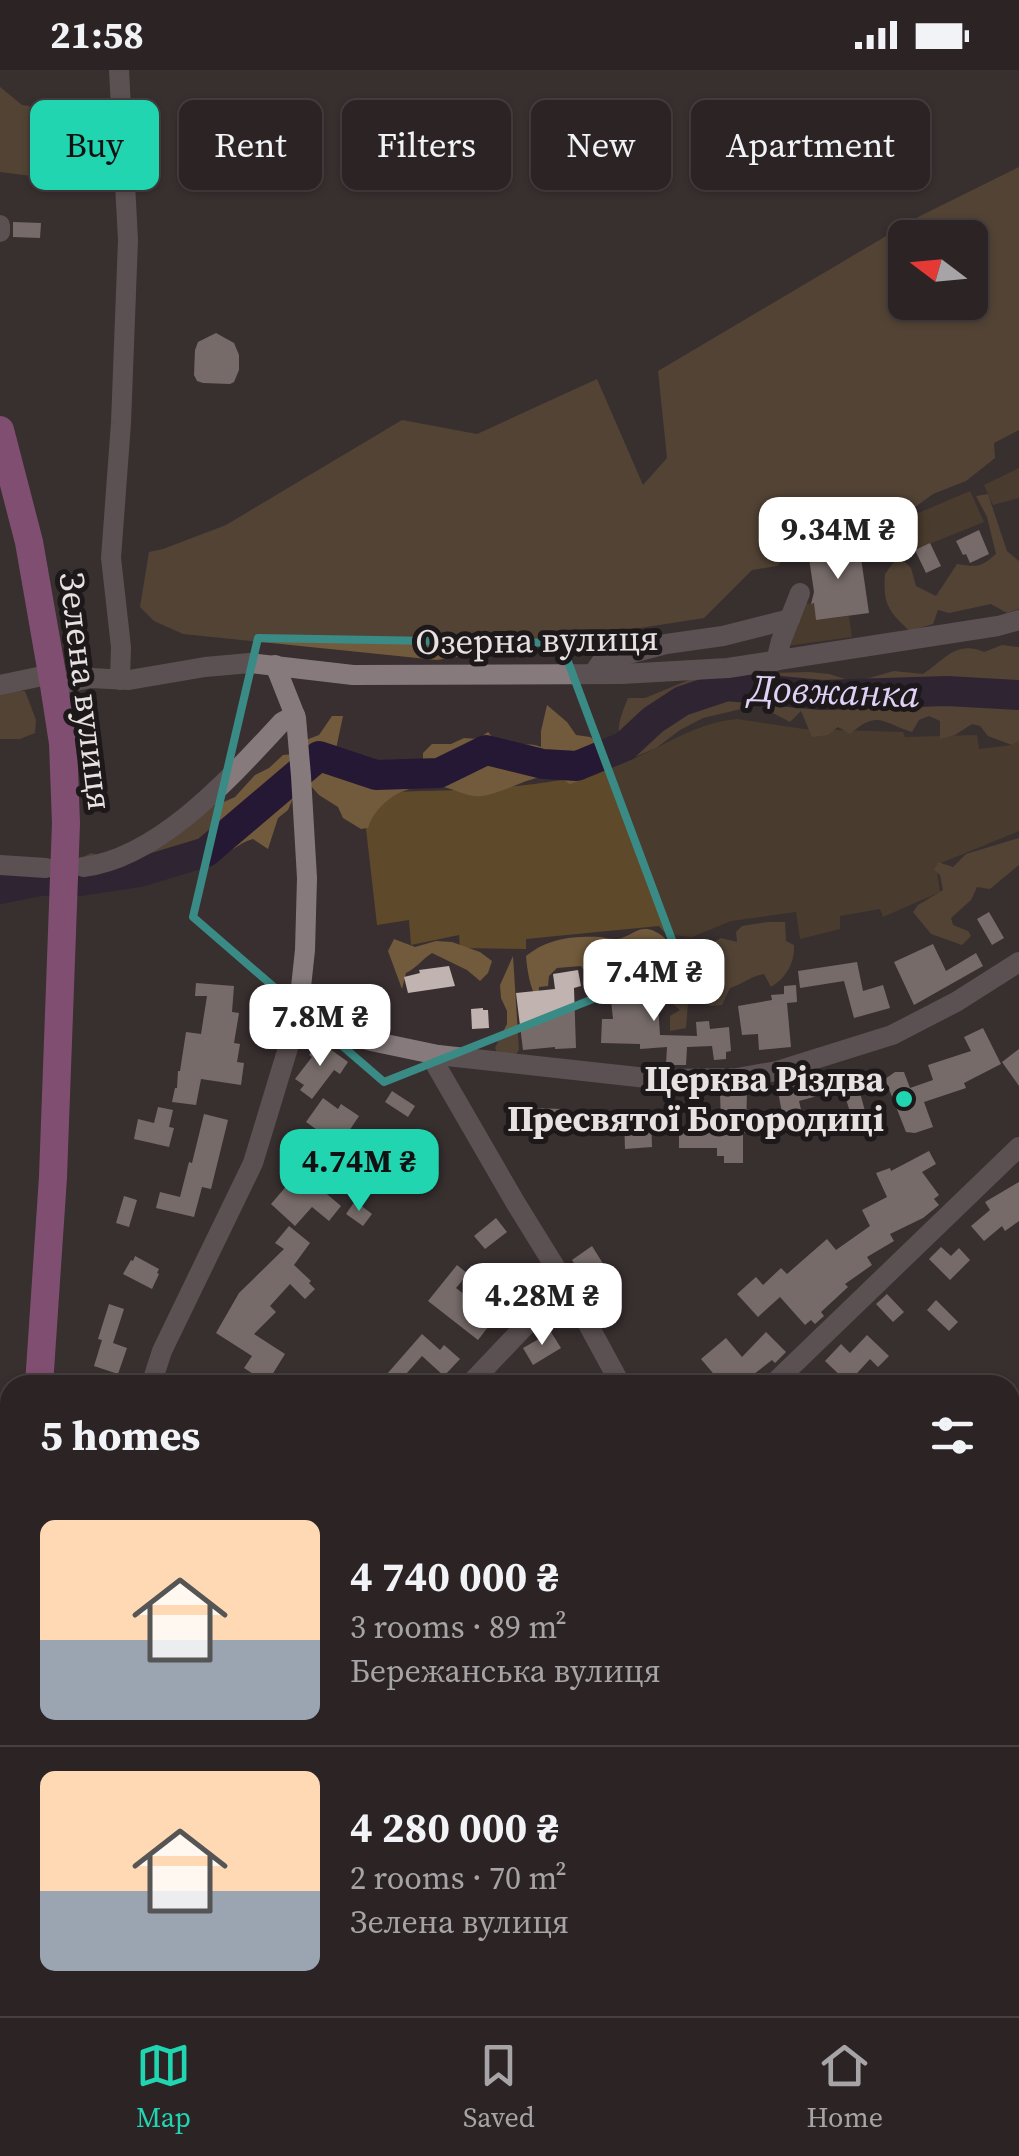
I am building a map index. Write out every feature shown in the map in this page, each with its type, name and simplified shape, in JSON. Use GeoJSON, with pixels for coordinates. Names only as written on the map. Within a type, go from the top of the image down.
{"type":"FeatureCollection","features":[{"type":"Feature","properties":{"kind":"highway","name":"Зелена вулиця"},"geometry":{"type":"LineString","coordinates":[[0,430],[29,542],[53,680],[62,743],[66,823],[53,1178],[40,1375]]}},
{"type":"Feature","properties":{"kind":"street"},"geometry":{"type":"LineString","coordinates":[[119,70],[128,240],[111,558],[121,647],[120,680]]}},
{"type":"Feature","properties":{"kind":"street"},"geometry":{"type":"LineString","coordinates":[[776,661],[800,593]]}},
{"type":"Feature","properties":{"kind":"street"},"geometry":{"type":"LineString","coordinates":[[593,674],[602,662],[666,644],[790,620]]}},
{"type":"Feature","properties":{"kind":"street","name":"Озерна вулиця"},"geometry":{"type":"LineString","coordinates":[[0,684],[120,680],[250,663],[354,674],[593,674],[728,668],[1019,620]]}},
{"type":"Feature","properties":{"kind":"street"},"geometry":{"type":"LineString","coordinates":[[154,1375],[253,1163],[298,1018],[307,878],[301,769],[294,715],[275,665]]}},
{"type":"Feature","properties":{"kind":"street"},"geometry":{"type":"LineString","coordinates":[[82,867],[133,851],[168,828],[294,715]]}},
{"type":"Feature","properties":{"kind":"street"},"geometry":{"type":"LineString","coordinates":[[0,865],[46,868]]}},
{"type":"Feature","properties":{"kind":"street"},"geometry":{"type":"LineString","coordinates":[[298,1018],[371,1042],[438,1055],[656,1080],[736,1078],[777,1070],[892,1035],[956,1002],[1019,962]]}},
{"type":"Feature","properties":{"kind":"street"},"geometry":{"type":"LineString","coordinates":[[438,1055],[437,1067],[616,1375]]}},
{"type":"Feature","properties":{"kind":"street"},"geometry":{"type":"LineString","coordinates":[[782,1375],[1019,1148]]}},
{"type":"Feature","properties":{"kind":"street"},"geometry":{"type":"LineString","coordinates":[[478,1375],[535,1314],[568,1288]]}},
{"type":"Feature","properties":{"kind":"highlighted area"},"geometry":{"type":"Polygon","coordinates":[[[258,638],[561,643],[681,964],[384,1082],[193,917],[258,638]]]}},
{"type":"Feature","properties":{"kind":"shaded area"},"geometry":{"type":"Polygon","coordinates":[[[0,87],[22,105],[30,107],[30,176],[0,172],[0,87]]]}},
{"type":"Feature","properties":{"kind":"shaded area"},"geometry":{"type":"Polygon","coordinates":[[[1019,167],[1019,430],[994,443],[995,458],[966,481],[876,525],[805,540],[777,566],[752,570],[704,618],[437,660],[183,634],[154,621],[140,607],[149,552],[226,525],[402,420],[477,434],[597,379],[643,485],[667,458],[658,371],[888,235],[888,320],[988,320],[988,220],[913,220],[1019,167]]]}},
{"type":"Feature","properties":{"kind":"shaded area"},"geometry":{"type":"Polygon","coordinates":[[[1019,468],[1019,498],[993,505],[984,485],[1019,468]]]}},
{"type":"Feature","properties":{"kind":"shaded area"},"geometry":{"type":"Polygon","coordinates":[[[970,491],[984,522],[892,559],[881,529],[970,491]]]}},
{"type":"Feature","properties":{"kind":"shaded area"},"geometry":{"type":"Polygon","coordinates":[[[988,494],[1007,551],[1019,561],[1019,609],[1007,613],[991,604],[949,613],[938,610],[933,624],[910,631],[888,606],[885,574],[902,559],[911,568],[916,586],[936,596],[957,564],[978,565],[991,559],[996,554],[987,517],[976,496],[988,494]]]}},
{"type":"Feature","properties":{"kind":"shaded area"},"geometry":{"type":"Polygon","coordinates":[[[806,591],[807,604],[814,603],[817,620],[849,616],[852,637],[786,646],[806,591]]]}},
{"type":"Feature","properties":{"kind":"shaded area"},"geometry":{"type":"Polygon","coordinates":[[[1002,645],[1019,647],[1019,741],[1012,745],[988,736],[980,726],[972,724],[940,739],[940,721],[929,716],[919,720],[912,732],[874,720],[850,734],[838,727],[828,735],[812,737],[801,711],[790,722],[758,705],[703,718],[656,748],[630,759],[619,735],[628,698],[645,698],[701,675],[809,672],[855,682],[894,671],[923,674],[958,650],[984,652],[1002,645]]]}},
{"type":"Feature","properties":{"kind":"shaded area"},"geometry":{"type":"Polygon","coordinates":[[[25,691],[36,720],[35,733],[20,739],[0,739],[0,695],[25,691]]]}},
{"type":"Feature","properties":{"kind":"shaded area"},"geometry":{"type":"Polygon","coordinates":[[[547,705],[576,735],[602,744],[602,765],[590,777],[570,784],[557,776],[539,777],[477,796],[444,787],[409,789],[388,800],[368,828],[361,829],[343,818],[338,807],[310,785],[312,757],[303,741],[319,735],[332,716],[343,716],[336,749],[350,757],[361,775],[379,769],[423,769],[423,753],[432,744],[478,739],[488,732],[505,745],[541,747],[547,705]]]}},
{"type":"Feature","properties":{"kind":"shaded area"},"geometry":{"type":"Polygon","coordinates":[[[737,719],[804,729],[903,732],[905,737],[977,735],[979,749],[1019,741],[1019,831],[936,865],[940,892],[883,917],[880,909],[840,916],[840,929],[800,939],[796,912],[731,921],[692,937],[666,934],[659,926],[526,939],[526,949],[460,948],[459,935],[411,945],[409,920],[377,925],[365,820],[394,792],[502,787],[583,776],[624,763],[703,727],[737,719]]]}},
{"type":"Feature","properties":{"kind":"shaded area"},"geometry":{"type":"Polygon","coordinates":[[[293,754],[294,796],[288,810],[278,818],[268,849],[253,839],[215,857],[202,848],[192,850],[175,868],[151,873],[127,888],[97,888],[86,874],[85,856],[102,856],[235,797],[255,775],[283,755],[293,754]]]}},
{"type":"Feature","properties":{"kind":"shaded area"},"geometry":{"type":"Polygon","coordinates":[[[1019,838],[1019,865],[990,889],[977,887],[971,900],[951,918],[953,925],[971,936],[962,945],[931,934],[913,912],[943,890],[940,875],[934,870],[938,862],[953,867],[966,854],[1019,838]]]}},
{"type":"Feature","properties":{"kind":"shaded area"},"geometry":{"type":"Polygon","coordinates":[[[785,922],[786,941],[794,945],[785,975],[771,987],[764,974],[755,976],[730,988],[722,1005],[711,1006],[698,998],[688,1003],[686,1028],[670,1031],[670,1016],[680,1010],[673,1004],[669,991],[679,988],[688,972],[649,957],[635,961],[631,973],[611,970],[594,984],[581,966],[557,968],[549,976],[548,986],[539,987],[538,1000],[529,979],[526,956],[543,945],[571,938],[617,939],[649,929],[686,952],[695,966],[695,985],[706,988],[715,975],[705,947],[721,938],[737,942],[736,932],[742,926],[785,922]]]}},
{"type":"Feature","properties":{"kind":"shaded area"},"geometry":{"type":"Polygon","coordinates":[[[394,939],[415,947],[436,941],[452,942],[492,961],[480,981],[432,953],[406,973],[402,989],[388,951],[394,939]]]}},
{"type":"Feature","properties":{"kind":"shaded area"},"geometry":{"type":"Polygon","coordinates":[[[513,956],[519,1050],[512,1060],[500,1059],[495,1048],[507,1024],[500,985],[513,956]]]}},
{"type":"Feature","properties":{"kind":"building"},"geometry":{"type":"Polygon","coordinates":[[[13,222],[41,223],[40,238],[13,237],[13,222]]]}},
{"type":"Feature","properties":{"kind":"building"},"geometry":{"type":"Polygon","coordinates":[[[216,333],[234,343],[239,355],[239,370],[230,384],[203,383],[194,375],[198,342],[216,333]]]}},
{"type":"Feature","properties":{"kind":"building"},"geometry":{"type":"Polygon","coordinates":[[[979,530],[989,554],[970,563],[956,541],[979,530]]]}},
{"type":"Feature","properties":{"kind":"building"},"geometry":{"type":"Polygon","coordinates":[[[812,537],[822,553],[838,540],[840,544],[852,545],[861,558],[869,613],[816,620],[814,603],[811,604],[812,537]]]}},
{"type":"Feature","properties":{"kind":"building"},"geometry":{"type":"Polygon","coordinates":[[[930,543],[941,566],[926,573],[915,550],[930,543]]]}},
{"type":"Feature","properties":{"kind":"building"},"geometry":{"type":"Polygon","coordinates":[[[989,912],[1004,938],[992,945],[977,919],[989,912]]]}},
{"type":"Feature","properties":{"kind":"building"},"geometry":{"type":"Polygon","coordinates":[[[933,944],[946,971],[976,953],[983,966],[914,1005],[894,962],[933,944]]]}},
{"type":"Feature","properties":{"kind":"building"},"geometry":{"type":"Polygon","coordinates":[[[857,962],[863,991],[883,985],[890,1008],[854,1018],[844,981],[800,988],[798,971],[857,962]]]}},
{"type":"Feature","properties":{"kind":"building"},"geometry":{"type":"Polygon","coordinates":[[[449,966],[455,986],[408,993],[404,977],[420,973],[419,970],[449,966]]]}},
{"type":"Feature","properties":{"kind":"building"},"geometry":{"type":"Polygon","coordinates":[[[578,970],[581,986],[574,988],[576,1048],[523,1050],[516,993],[555,989],[553,974],[578,970]]]}},
{"type":"Feature","properties":{"kind":"building"},"geometry":{"type":"Polygon","coordinates":[[[651,977],[660,1035],[697,1036],[696,1022],[709,1021],[710,1029],[729,1027],[731,1051],[726,1052],[726,1059],[714,1060],[712,1046],[687,1047],[686,1065],[666,1065],[667,1047],[640,1049],[640,1044],[601,1043],[602,1019],[613,1019],[609,980],[651,977]]]}},
{"type":"Feature","properties":{"kind":"building"},"geometry":{"type":"Polygon","coordinates":[[[196,983],[234,986],[232,1012],[239,1013],[234,1043],[240,1044],[237,1062],[244,1063],[241,1085],[201,1079],[196,1105],[172,1102],[186,1032],[201,1034],[207,996],[195,996],[196,983]]]}},
{"type":"Feature","properties":{"kind":"building"},"geometry":{"type":"Polygon","coordinates":[[[796,985],[797,1002],[787,1003],[791,1047],[759,1050],[758,1034],[742,1035],[738,1006],[772,1000],[771,995],[784,994],[784,986],[796,985]]]}},
{"type":"Feature","properties":{"kind":"building"},"geometry":{"type":"Polygon","coordinates":[[[471,1009],[488,1010],[489,1028],[472,1029],[471,1009]]]}},
{"type":"Feature","properties":{"kind":"building"},"geometry":{"type":"Polygon","coordinates":[[[983,1028],[1001,1064],[964,1083],[966,1088],[924,1102],[933,1127],[906,1132],[885,1079],[895,1072],[904,1072],[910,1088],[933,1080],[928,1065],[971,1051],[964,1037],[983,1028]]]}},
{"type":"Feature","properties":{"kind":"building"},"geometry":{"type":"Polygon","coordinates":[[[319,1041],[348,1062],[340,1074],[334,1070],[312,1099],[300,1090],[304,1085],[295,1079],[319,1041]]]}},
{"type":"Feature","properties":{"kind":"building"},"geometry":{"type":"Polygon","coordinates":[[[1019,1049],[1019,1086],[1002,1062],[1019,1049]]]}},
{"type":"Feature","properties":{"kind":"building"},"geometry":{"type":"Polygon","coordinates":[[[854,1072],[875,1072],[879,1087],[860,1093],[867,1118],[853,1122],[843,1089],[799,1101],[802,1114],[783,1118],[777,1086],[816,1078],[816,1073],[834,1073],[835,1079],[854,1072]]]}},
{"type":"Feature","properties":{"kind":"building"},"geometry":{"type":"Polygon","coordinates":[[[747,1090],[743,1163],[724,1163],[724,1156],[717,1156],[717,1148],[679,1148],[679,1130],[717,1130],[717,1125],[721,1125],[720,1092],[747,1090]]]}},
{"type":"Feature","properties":{"kind":"building"},"geometry":{"type":"Polygon","coordinates":[[[392,1091],[415,1106],[408,1117],[385,1102],[392,1091]]]}},
{"type":"Feature","properties":{"kind":"building"},"geometry":{"type":"Polygon","coordinates":[[[323,1098],[338,1109],[341,1104],[359,1116],[347,1134],[357,1140],[321,1189],[341,1206],[329,1221],[312,1207],[295,1226],[271,1204],[295,1176],[284,1168],[292,1157],[299,1161],[323,1134],[306,1122],[323,1098]]]}},
{"type":"Feature","properties":{"kind":"building"},"geometry":{"type":"Polygon","coordinates":[[[158,1107],[173,1110],[169,1147],[134,1139],[138,1119],[154,1123],[158,1107]]]}},
{"type":"Feature","properties":{"kind":"building"},"geometry":{"type":"Polygon","coordinates":[[[531,1108],[563,1109],[563,1132],[531,1131],[531,1108]]]}},
{"type":"Feature","properties":{"kind":"building"},"geometry":{"type":"Polygon","coordinates":[[[204,1114],[228,1120],[211,1189],[202,1187],[194,1217],[156,1208],[160,1192],[180,1197],[204,1114]]]}},
{"type":"Feature","properties":{"kind":"building"},"geometry":{"type":"Polygon","coordinates":[[[651,1117],[652,1147],[625,1149],[624,1118],[651,1117]]]}},
{"type":"Feature","properties":{"kind":"building"},"geometry":{"type":"Polygon","coordinates":[[[929,1151],[936,1164],[922,1172],[939,1195],[934,1199],[939,1205],[923,1218],[890,1234],[894,1241],[867,1257],[872,1265],[845,1284],[848,1287],[821,1312],[824,1316],[815,1324],[811,1320],[805,1325],[780,1297],[758,1317],[737,1294],[756,1277],[763,1285],[781,1268],[787,1274],[827,1239],[836,1250],[870,1226],[862,1210],[887,1197],[876,1173],[890,1168],[891,1171],[929,1151]]]}},
{"type":"Feature","properties":{"kind":"building"},"geometry":{"type":"Polygon","coordinates":[[[1019,1182],[1019,1221],[1005,1231],[1002,1226],[984,1241],[971,1226],[990,1210],[985,1202],[1019,1182]]]}},
{"type":"Feature","properties":{"kind":"building"},"geometry":{"type":"Polygon","coordinates":[[[124,1196],[137,1200],[129,1227],[116,1223],[124,1196]]]}},
{"type":"Feature","properties":{"kind":"building"},"geometry":{"type":"Polygon","coordinates":[[[355,1201],[372,1214],[363,1226],[346,1214],[355,1201]]]}},
{"type":"Feature","properties":{"kind":"building"},"geometry":{"type":"Polygon","coordinates":[[[496,1218],[507,1232],[485,1249],[474,1236],[496,1218]]]}},
{"type":"Feature","properties":{"kind":"building"},"geometry":{"type":"Polygon","coordinates":[[[289,1226],[310,1243],[294,1265],[315,1289],[305,1299],[290,1284],[270,1306],[276,1312],[254,1334],[285,1354],[272,1375],[255,1375],[244,1368],[252,1356],[216,1333],[239,1293],[284,1249],[275,1243],[289,1226]]]}},
{"type":"Feature","properties":{"kind":"building"},"geometry":{"type":"Polygon","coordinates":[[[592,1246],[607,1270],[587,1283],[572,1260],[592,1246]]]}},
{"type":"Feature","properties":{"kind":"building"},"geometry":{"type":"Polygon","coordinates":[[[941,1247],[951,1256],[959,1248],[970,1260],[950,1280],[929,1259],[941,1247]]]}},
{"type":"Feature","properties":{"kind":"building"},"geometry":{"type":"Polygon","coordinates":[[[135,1256],[159,1269],[152,1289],[123,1274],[135,1256]]]}},
{"type":"Feature","properties":{"kind":"building"},"geometry":{"type":"Polygon","coordinates":[[[457,1265],[468,1274],[456,1288],[495,1318],[478,1340],[428,1301],[457,1265]]]}},
{"type":"Feature","properties":{"kind":"building"},"geometry":{"type":"Polygon","coordinates":[[[887,1294],[904,1312],[893,1322],[876,1304],[887,1294]]]}},
{"type":"Feature","properties":{"kind":"building"},"geometry":{"type":"Polygon","coordinates":[[[936,1300],[958,1322],[949,1331],[927,1310],[936,1300]]]}},
{"type":"Feature","properties":{"kind":"building"},"geometry":{"type":"Polygon","coordinates":[[[109,1304],[124,1309],[113,1343],[127,1348],[118,1374],[94,1366],[109,1304]]]}},
{"type":"Feature","properties":{"kind":"building"},"geometry":{"type":"Polygon","coordinates":[[[551,1332],[561,1348],[533,1365],[523,1348],[551,1332]]]}},
{"type":"Feature","properties":{"kind":"building"},"geometry":{"type":"Polygon","coordinates":[[[766,1332],[786,1352],[753,1375],[715,1375],[701,1359],[726,1338],[742,1357],[766,1332]]]}},
{"type":"Feature","properties":{"kind":"building"},"geometry":{"type":"Polygon","coordinates":[[[422,1334],[440,1350],[444,1345],[460,1359],[445,1375],[422,1356],[405,1375],[387,1374],[422,1334]]]}},
{"type":"Feature","properties":{"kind":"building"},"geometry":{"type":"Polygon","coordinates":[[[867,1335],[889,1356],[878,1367],[870,1359],[855,1375],[840,1375],[825,1361],[841,1344],[850,1353],[867,1335]]]}},
{"type":"Feature","properties":{"kind":"waterway","name":"Довжанка"},"geometry":{"type":"LineString","coordinates":[[0,889],[40,881],[81,881],[140,872],[206,852],[319,756],[376,775],[439,773],[486,750],[543,764],[577,766],[625,746],[653,720],[682,701],[727,686],[822,695],[947,691],[1019,695]]}},
{"type":"Feature","properties":{"kind":"place","name":"Церква Різдва Пресвятої Богородиці"},"geometry":{"type":"Point","coordinates":[904,1099]}}]}
